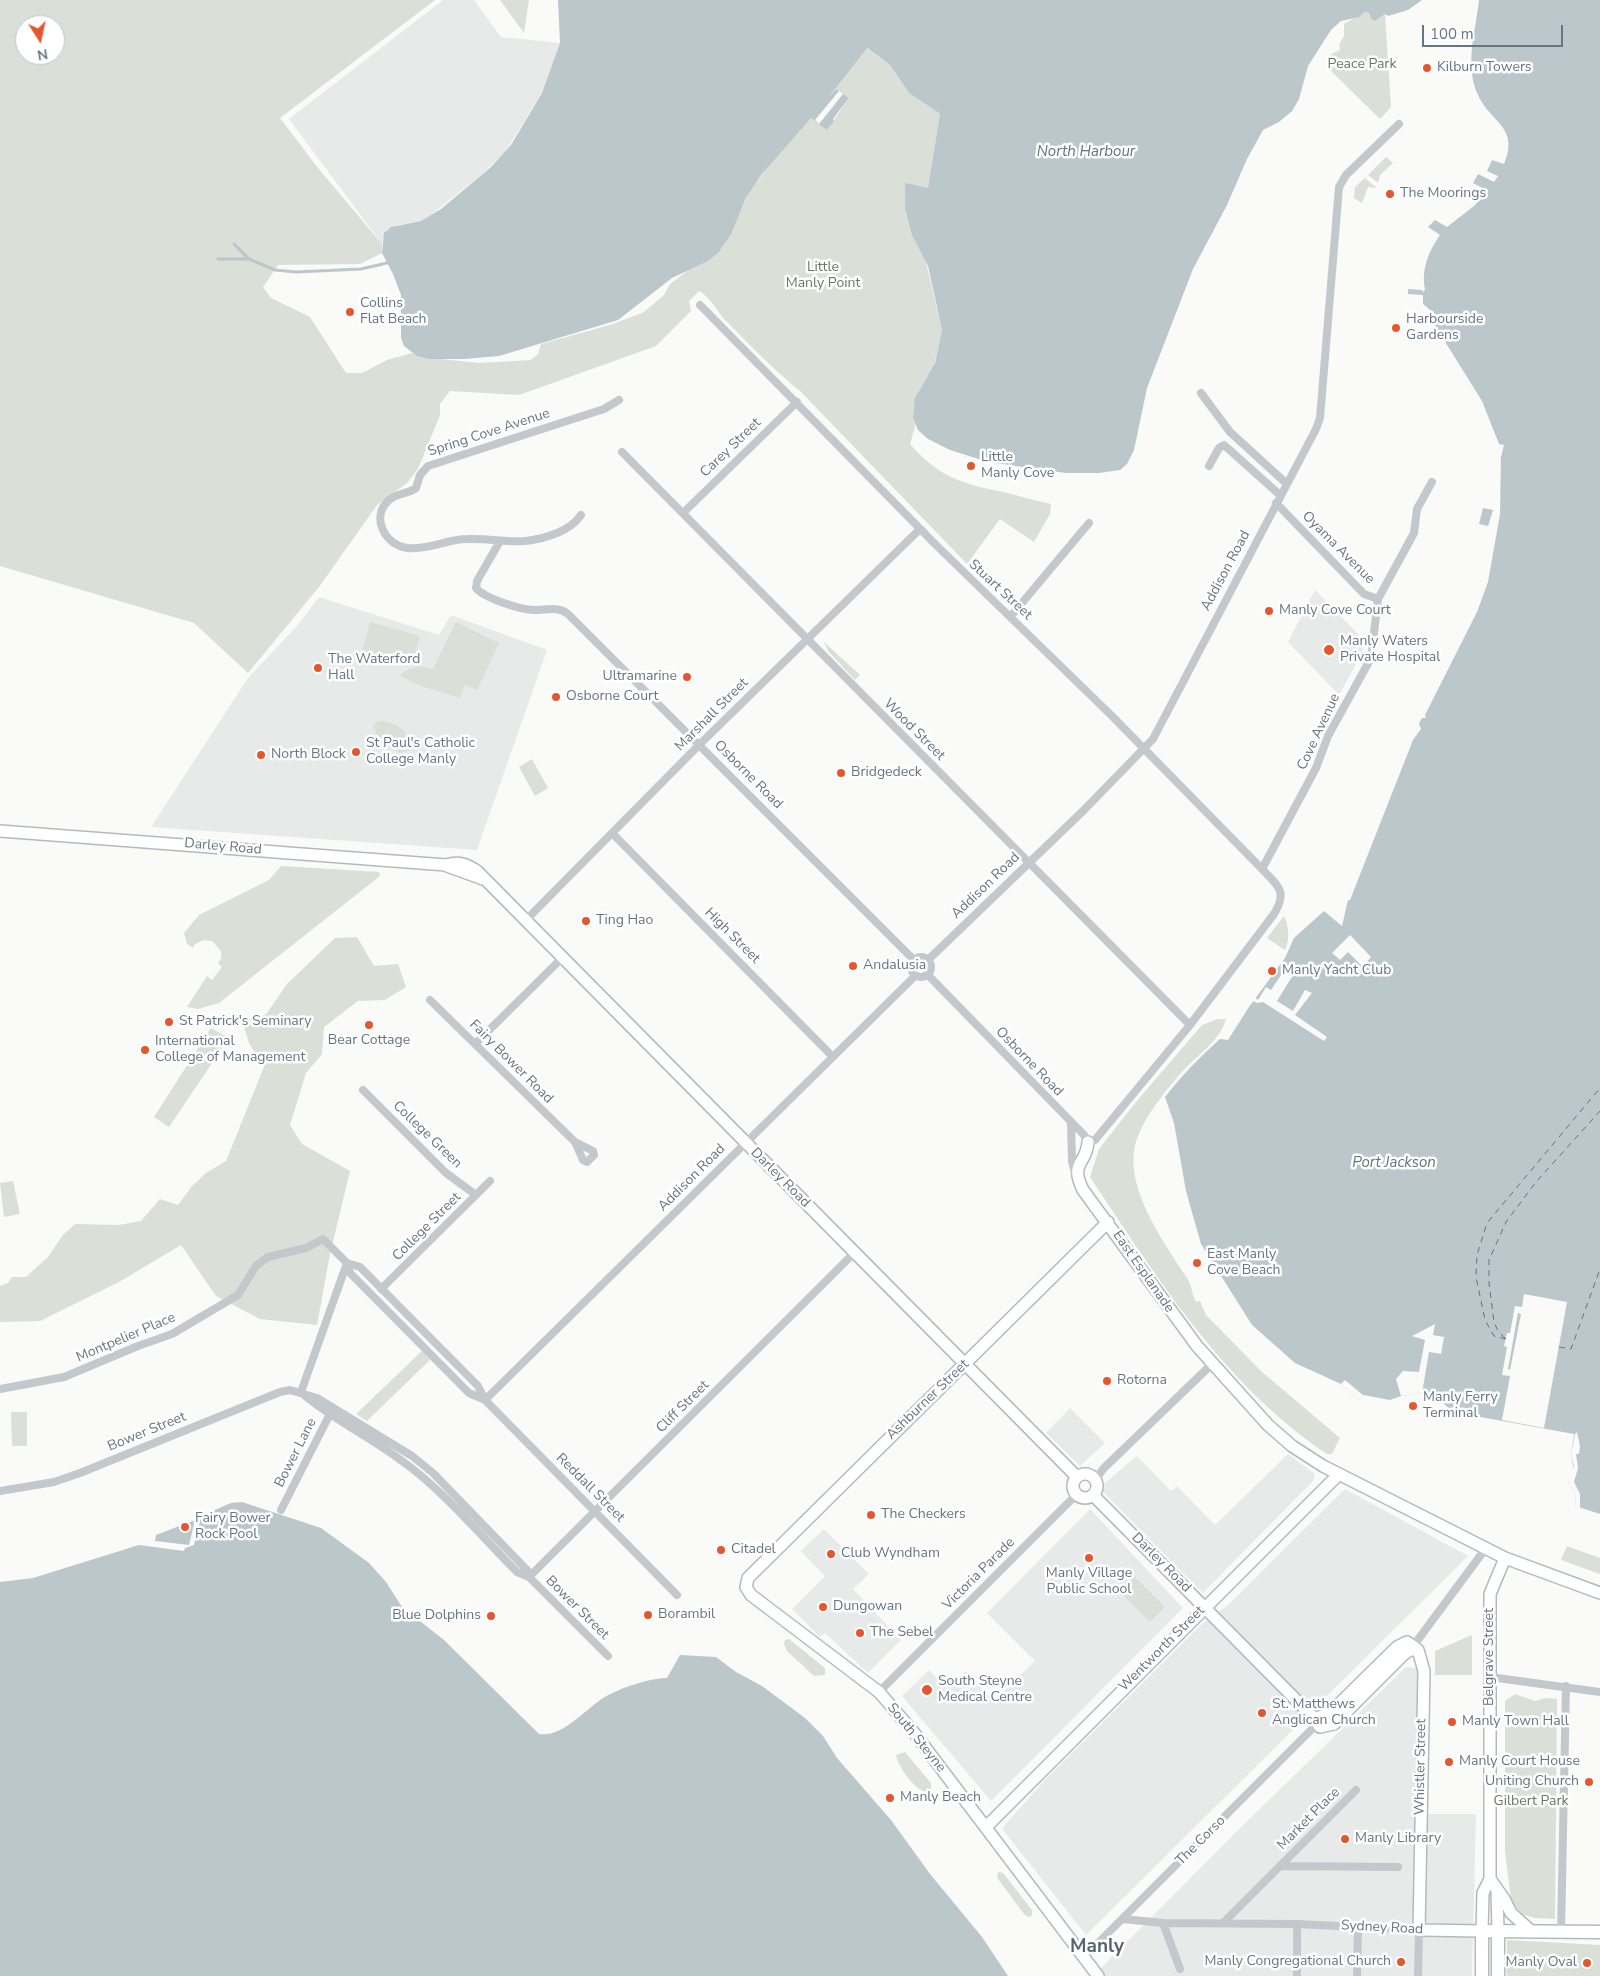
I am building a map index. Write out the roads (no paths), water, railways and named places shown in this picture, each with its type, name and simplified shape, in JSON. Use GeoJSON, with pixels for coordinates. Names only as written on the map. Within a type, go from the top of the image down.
{"type":"FeatureCollection","features":[{"type":"Feature","properties":{"kind":"main road","name":"Sydney Road"},"geometry":{"type":"LineString","coordinates":[[1482,1931],[1600,1932]]}},
{"type":"Feature","properties":{"kind":"main road","name":"Belgrave Street"},"geometry":{"type":"LineString","coordinates":[[1482,1931],[1482,1976]]}},
{"type":"Feature","properties":{"kind":"main road"},"geometry":{"type":"LineString","coordinates":[[1498,1931],[1498,1976]]}},
{"type":"Feature","properties":{"kind":"street","name":"Addison Road"},"geometry":{"type":"LineString","coordinates":[[928,960],[1153,739],[1316,429],[1320,418],[1339,187],[1346,175],[1398,124]]}},
{"type":"Feature","properties":{"kind":"street","name":"Stuart Street"},"geometry":{"type":"LineString","coordinates":[[700,305],[920,529],[1144,748],[1277,885],[1282,894],[1282,900],[1274,914],[1190,1025]]}},
{"type":"Feature","properties":{"kind":"street"},"geometry":{"type":"LineString","coordinates":[[1201,393],[1230,432],[1287,484]]}},
{"type":"Feature","properties":{"kind":"street","name":"Spring Cove Avenue"},"geometry":{"type":"LineString","coordinates":[[581,515],[576,523],[537,541],[466,539],[438,546],[406,548],[386,538],[382,528],[382,510],[388,501],[396,495],[416,488],[420,475],[428,466],[604,408],[619,400]]}},
{"type":"Feature","properties":{"kind":"street","name":"Carey Street"},"geometry":{"type":"LineString","coordinates":[[683,513],[797,402]]}},
{"type":"Feature","properties":{"kind":"street"},"geometry":{"type":"LineString","coordinates":[[1209,466],[1219,448],[1224,445],[1280,495]]}},
{"type":"Feature","properties":{"kind":"street","name":"Wood Street"},"geometry":{"type":"LineString","coordinates":[[622,452],[1190,1025]]}},
{"type":"Feature","properties":{"kind":"street","name":"Oyama Avenue"},"geometry":{"type":"LineString","coordinates":[[1276,502],[1364,594],[1378,599],[1414,533],[1417,509],[1432,482]]}},
{"type":"Feature","properties":{"kind":"street"},"geometry":{"type":"LineString","coordinates":[[1011,616],[1089,523]]}},
{"type":"Feature","properties":{"kind":"street","name":"Marshall Street"},"geometry":{"type":"LineString","coordinates":[[525,921],[700,744],[920,529]]}},
{"type":"Feature","properties":{"kind":"street","name":"Osborne Road"},"geometry":{"type":"LineString","coordinates":[[500,541],[477,581],[476,588],[482,596],[532,610],[562,609],[700,744],[914,960]]}},
{"type":"Feature","properties":{"kind":"street","name":"Cove Avenue"},"geometry":{"type":"LineString","coordinates":[[1262,869],[1316,768],[1328,736],[1371,658],[1378,599]]}},
{"type":"Feature","properties":{"kind":"street","name":"Darley Road"},"geometry":{"type":"LineString","coordinates":[[0,830],[446,865],[483,879],[1077,1477]]}},
{"type":"Feature","properties":{"kind":"street","name":"High Street"},"geometry":{"type":"LineString","coordinates":[[612,833],[833,1057]]}},
{"type":"Feature","properties":{"kind":"street"},"geometry":{"type":"LineString","coordinates":[[923,957],[928,960],[931,968],[927,974],[916,975],[912,968],[914,960],[923,957]]}},
{"type":"Feature","properties":{"kind":"street"},"geometry":{"type":"LineString","coordinates":[[475,1044],[562,958]]}},
{"type":"Feature","properties":{"kind":"street","name":"Osborne Road"},"geometry":{"type":"LineString","coordinates":[[927,974],[1084,1135],[1088,1142]]}},
{"type":"Feature","properties":{"kind":"street","name":"Addison Road"},"geometry":{"type":"LineString","coordinates":[[485,1400],[916,975]]}},
{"type":"Feature","properties":{"kind":"street","name":"Fairy Bower Road"},"geometry":{"type":"LineString","coordinates":[[430,1000],[575,1142]]}},
{"type":"Feature","properties":{"kind":"street"},"geometry":{"type":"LineString","coordinates":[[1078,1180],[1079,1164],[1088,1147],[1088,1142],[1095,1140],[1190,1025]]}},
{"type":"Feature","properties":{"kind":"street","name":"College Green"},"geometry":{"type":"LineString","coordinates":[[363,1090],[446,1173],[476,1195]]}},
{"type":"Feature","properties":{"kind":"street"},"geometry":{"type":"LineString","coordinates":[[1071,1123],[1072,1162],[1078,1180]]}},
{"type":"Feature","properties":{"kind":"street","name":"East Esplanade"},"geometry":{"type":"LineString","coordinates":[[1078,1180],[1175,1319],[1212,1364],[1268,1425],[1286,1441],[1308,1457],[1339,1474],[1505,1558],[1600,1594]]}},
{"type":"Feature","properties":{"kind":"street","name":"College Street"},"geometry":{"type":"LineString","coordinates":[[381,1289],[490,1181]]}},
{"type":"Feature","properties":{"kind":"street","name":"Ashburner Street"},"geometry":{"type":"LineString","coordinates":[[748,1578],[1108,1222]]}},
{"type":"Feature","properties":{"kind":"street","name":"Reddall Street"},"geometry":{"type":"LineString","coordinates":[[323,1239],[347,1263],[360,1268],[478,1386],[485,1400],[676,1595]]}},
{"type":"Feature","properties":{"kind":"street","name":"Montpelier Place"},"geometry":{"type":"LineString","coordinates":[[0,1389],[64,1377],[172,1334],[238,1295],[256,1266],[268,1257],[306,1248],[323,1239]]}},
{"type":"Feature","properties":{"kind":"street","name":"Cliff Street"},"geometry":{"type":"LineString","coordinates":[[529,1577],[854,1252]]}},
{"type":"Feature","properties":{"kind":"street"},"geometry":{"type":"LineString","coordinates":[[301,1392],[347,1263]]}},
{"type":"Feature","properties":{"kind":"street","name":"Reddall Street"},"geometry":{"type":"LineString","coordinates":[[347,1263],[350,1273],[469,1393],[485,1400]]}},
{"type":"Feature","properties":{"kind":"street"},"geometry":{"type":"LineString","coordinates":[[1095,1480],[1086,1474],[1077,1477],[1073,1487],[1076,1495],[1084,1498],[1093,1495],[1096,1488],[1095,1480],[1104,1468],[1212,1364]]}},
{"type":"Feature","properties":{"kind":"street","name":"Bower Street"},"geometry":{"type":"LineString","coordinates":[[0,1491],[54,1482],[280,1392],[290,1390],[301,1392],[332,1411],[403,1461],[425,1479],[518,1572],[529,1577],[608,1656]]}},
{"type":"Feature","properties":{"kind":"street","name":"Bower Lane"},"geometry":{"type":"LineString","coordinates":[[281,1510],[332,1411]]}},
{"type":"Feature","properties":{"kind":"street","name":"Wentworth Street"},"geometry":{"type":"LineString","coordinates":[[986,1827],[1339,1474]]}},
{"type":"Feature","properties":{"kind":"street","name":"Victoria Parade"},"geometry":{"type":"LineString","coordinates":[[879,1692],[1076,1495]]}},
{"type":"Feature","properties":{"kind":"street","name":"Darley Road"},"geometry":{"type":"LineString","coordinates":[[1093,1495],[1315,1721]]}},
{"type":"Feature","properties":{"kind":"street"},"geometry":{"type":"LineString","coordinates":[[1416,1647],[1486,1548]]}},
{"type":"Feature","properties":{"kind":"street","name":"Belgrave Street"},"geometry":{"type":"LineString","coordinates":[[1482,1931],[1483,1892],[1490,1879],[1490,1594],[1505,1558]]}},
{"type":"Feature","properties":{"kind":"street","name":"South Steyne"},"geometry":{"type":"LineString","coordinates":[[748,1578],[746,1587],[751,1595],[879,1692],[915,1734],[1098,1975]]}},
{"type":"Feature","properties":{"kind":"street","name":"The Corso"},"geometry":{"type":"LineString","coordinates":[[1084,1957],[1315,1721],[1333,1710],[1397,1647],[1407,1642],[1416,1647]]}},
{"type":"Feature","properties":{"kind":"street","name":"Whistler Street"},"geometry":{"type":"LineString","coordinates":[[1416,1647],[1424,1671],[1418,1976]]}},
{"type":"Feature","properties":{"kind":"street"},"geometry":{"type":"LineString","coordinates":[[1490,1677],[1600,1692]]}},
{"type":"Feature","properties":{"kind":"street"},"geometry":{"type":"LineString","coordinates":[[1562,1932],[1566,1686]]}},
{"type":"Feature","properties":{"kind":"street","name":"Market Place"},"geometry":{"type":"LineString","coordinates":[[1224,1922],[1356,1790]]}},
{"type":"Feature","properties":{"kind":"street","name":"Market Place"},"geometry":{"type":"LineString","coordinates":[[1280,1866],[1398,1868]]}},
{"type":"Feature","properties":{"kind":"street"},"geometry":{"type":"LineString","coordinates":[[1490,1879],[1504,1899],[1510,1913],[1531,1931]]}},
{"type":"Feature","properties":{"kind":"street"},"geometry":{"type":"LineString","coordinates":[[1497,1890],[1498,1931]]}},
{"type":"Feature","properties":{"kind":"street","name":"Sydney Road"},"geometry":{"type":"LineString","coordinates":[[1123,1919],[1164,1923],[1224,1922],[1482,1931]]}},
{"type":"Feature","properties":{"kind":"street"},"geometry":{"type":"LineString","coordinates":[[1164,1923],[1180,1969]]}},
{"type":"Feature","properties":{"kind":"street"},"geometry":{"type":"LineString","coordinates":[[1297,1924],[1297,1976]]}},
{"type":"Feature","properties":{"kind":"street"},"geometry":{"type":"LineString","coordinates":[[1357,1976],[1358,1927]]}},
{"type":"Feature","properties":{"kind":"water","name":"North Harbour"},"geometry":{"type":"Polygon","coordinates":[[[558,0],[1422,0],[1408,10],[1388,16],[1385,14],[1375,21],[1371,19],[1369,13],[1364,12],[1359,17],[1341,21],[1331,30],[1308,66],[1299,99],[1292,111],[1279,122],[1263,130],[1247,159],[1227,205],[1193,269],[1147,388],[1134,450],[1127,464],[1120,470],[1099,473],[1066,473],[988,462],[950,450],[928,439],[918,430],[913,418],[915,398],[935,363],[942,330],[928,266],[912,235],[905,208],[905,183],[928,188],[940,114],[909,93],[890,65],[867,48],[828,98],[836,89],[849,98],[833,119],[834,121],[827,130],[811,118],[761,175],[746,198],[731,234],[719,252],[708,261],[672,278],[618,320],[499,356],[430,359],[417,356],[404,346],[401,338],[401,295],[382,253],[384,233],[391,227],[421,221],[441,209],[491,167],[511,145],[542,93],[560,43],[558,0]]]}},
{"type":"Feature","properties":{"kind":"water","name":"Port Jackson"},"geometry":{"type":"Polygon","coordinates":[[[1479,0],[1600,0],[1600,1514],[1575,1506],[1576,1496],[1569,1483],[1574,1471],[1571,1455],[1574,1434],[1453,1412],[1434,1395],[1422,1393],[1401,1396],[1390,1400],[1363,1395],[1359,1400],[1341,1384],[1295,1363],[1252,1325],[1201,1244],[1186,1191],[1174,1123],[1165,1097],[1191,1066],[1220,1039],[1228,1040],[1249,1007],[1285,958],[1294,938],[1324,911],[1342,926],[1348,900],[1350,900],[1413,740],[1421,729],[1419,723],[1422,718],[1426,718],[1425,715],[1477,612],[1488,582],[1500,514],[1501,457],[1504,445],[1499,444],[1482,401],[1434,324],[1437,319],[1436,315],[1423,304],[1423,295],[1408,294],[1408,289],[1422,290],[1423,292],[1425,290],[1424,275],[1426,261],[1440,235],[1428,227],[1435,220],[1447,227],[1474,206],[1488,191],[1473,183],[1478,174],[1494,182],[1498,176],[1487,171],[1492,160],[1504,164],[1508,152],[1506,133],[1483,104],[1474,83],[1471,59],[1479,0]]]}},
{"type":"Feature","properties":{"kind":"water"},"geometry":{"type":"Polygon","coordinates":[[[1483,508],[1493,510],[1488,526],[1479,524],[1483,508]]]}},
{"type":"Feature","properties":{"kind":"water"},"geometry":{"type":"Polygon","coordinates":[[[242,1502],[321,1528],[369,1563],[386,1582],[402,1607],[444,1640],[539,1734],[548,1734],[565,1727],[605,1697],[619,1690],[635,1684],[667,1678],[680,1655],[716,1657],[736,1672],[762,1686],[805,1718],[823,1736],[837,1758],[891,1820],[930,1874],[982,1937],[1008,1976],[0,1976],[0,1582],[33,1578],[139,1545],[184,1551],[185,1548],[194,1545],[201,1516],[231,1503],[242,1502]]]}},
{"type":"Feature","properties":{"kind":"water","name":"Fairy Bower Rock Pool"},"geometry":{"type":"Polygon","coordinates":[[[195,1520],[189,1545],[155,1541],[156,1535],[195,1520]]]}},
{"type":"Feature","properties":{"kind":"waterway"},"geometry":{"type":"LineString","coordinates":[[234,244],[249,259]]}},
{"type":"Feature","properties":{"kind":"waterway"},"geometry":{"type":"LineString","coordinates":[[218,259],[249,259],[275,270],[296,272],[361,269],[387,263]]}},
{"type":"Feature","properties":{"kind":"place","name":"Kilburn Towers"},"geometry":{"type":"Point","coordinates":[1427,68]}},
{"type":"Feature","properties":{"kind":"place","name":"The Moorings"},"geometry":{"type":"Point","coordinates":[1390,194]}},
{"type":"Feature","properties":{"kind":"place","name":"Collins Flat Beach"},"geometry":{"type":"Point","coordinates":[350,312]}},
{"type":"Feature","properties":{"kind":"place","name":"Harbourside Gardens"},"geometry":{"type":"Point","coordinates":[1396,328]}},
{"type":"Feature","properties":{"kind":"place","name":"Little Manly Cove"},"geometry":{"type":"Point","coordinates":[971,466]}},
{"type":"Feature","properties":{"kind":"place","name":"Manly Cove Court"},"geometry":{"type":"Point","coordinates":[1269,611]}},
{"type":"Feature","properties":{"kind":"place","name":"Manly Waters Private Hospital"},"geometry":{"type":"Point","coordinates":[1329,650]}},
{"type":"Feature","properties":{"kind":"place","name":"The Waterford Hall"},"geometry":{"type":"Point","coordinates":[318,668]}},
{"type":"Feature","properties":{"kind":"place","name":"Ultramarine"},"geometry":{"type":"Point","coordinates":[687,677]}},
{"type":"Feature","properties":{"kind":"place","name":"Osborne Court"},"geometry":{"type":"Point","coordinates":[556,697]}},
{"type":"Feature","properties":{"kind":"place","name":"St Paul's Catholic College Manly"},"geometry":{"type":"Point","coordinates":[356,752]}},
{"type":"Feature","properties":{"kind":"place","name":"North Block"},"geometry":{"type":"Point","coordinates":[261,755]}},
{"type":"Feature","properties":{"kind":"place","name":"Bridgedeck"},"geometry":{"type":"Point","coordinates":[841,773]}},
{"type":"Feature","properties":{"kind":"place","name":"Ting Hao"},"geometry":{"type":"Point","coordinates":[586,921]}},
{"type":"Feature","properties":{"kind":"place","name":"Andalusia"},"geometry":{"type":"Point","coordinates":[853,966]}},
{"type":"Feature","properties":{"kind":"place","name":"Manly Yacht Club"},"geometry":{"type":"Point","coordinates":[1272,971]}},
{"type":"Feature","properties":{"kind":"place","name":"St Patrick's Seminary"},"geometry":{"type":"Point","coordinates":[169,1022]}},
{"type":"Feature","properties":{"kind":"place","name":"Bear Cottage"},"geometry":{"type":"Point","coordinates":[369,1025]}},
{"type":"Feature","properties":{"kind":"place","name":"International College of Management"},"geometry":{"type":"Point","coordinates":[145,1050]}},
{"type":"Feature","properties":{"kind":"place","name":"East Manly Cove Beach"},"geometry":{"type":"Point","coordinates":[1197,1263]}},
{"type":"Feature","properties":{"kind":"place","name":"Rotorna"},"geometry":{"type":"Point","coordinates":[1107,1381]}},
{"type":"Feature","properties":{"kind":"place","name":"Manly Ferry Terminal"},"geometry":{"type":"Point","coordinates":[1413,1406]}},
{"type":"Feature","properties":{"kind":"place","name":"The Checkers"},"geometry":{"type":"Point","coordinates":[871,1515]}},
{"type":"Feature","properties":{"kind":"place","name":"Fairy Bower Rock Pool"},"geometry":{"type":"Point","coordinates":[185,1527]}},
{"type":"Feature","properties":{"kind":"place","name":"Citadel"},"geometry":{"type":"Point","coordinates":[721,1550]}},
{"type":"Feature","properties":{"kind":"place","name":"Club Wyndham"},"geometry":{"type":"Point","coordinates":[831,1554]}},
{"type":"Feature","properties":{"kind":"place","name":"Manly Village Public School"},"geometry":{"type":"Point","coordinates":[1089,1558]}},
{"type":"Feature","properties":{"kind":"place","name":"Dungowan"},"geometry":{"type":"Point","coordinates":[823,1607]}},
{"type":"Feature","properties":{"kind":"place","name":"Borambil"},"geometry":{"type":"Point","coordinates":[648,1615]}},
{"type":"Feature","properties":{"kind":"place","name":"Blue Dolphins"},"geometry":{"type":"Point","coordinates":[491,1616]}},
{"type":"Feature","properties":{"kind":"place","name":"The Sebel"},"geometry":{"type":"Point","coordinates":[860,1633]}},
{"type":"Feature","properties":{"kind":"place","name":"South Steyne Medical Centre"},"geometry":{"type":"Point","coordinates":[927,1690]}},
{"type":"Feature","properties":{"kind":"place","name":"St. Matthews Anglican Church"},"geometry":{"type":"Point","coordinates":[1262,1713]}},
{"type":"Feature","properties":{"kind":"place","name":"Manly Town Hall"},"geometry":{"type":"Point","coordinates":[1452,1722]}},
{"type":"Feature","properties":{"kind":"place","name":"Manly Court House"},"geometry":{"type":"Point","coordinates":[1449,1762]}},
{"type":"Feature","properties":{"kind":"place","name":"Uniting Church"},"geometry":{"type":"Point","coordinates":[1589,1782]}},
{"type":"Feature","properties":{"kind":"place","name":"Manly Beach"},"geometry":{"type":"Point","coordinates":[890,1798]}},
{"type":"Feature","properties":{"kind":"place","name":"Manly Library"},"geometry":{"type":"Point","coordinates":[1345,1839]}},
{"type":"Feature","properties":{"kind":"place","name":"Manly Congregational Church"},"geometry":{"type":"Point","coordinates":[1401,1962]}},
{"type":"Feature","properties":{"kind":"place","name":"Manly Oval"},"geometry":{"type":"Point","coordinates":[1587,1963]}},
{"type":"Feature","properties":{"kind":"district","name":"Manly"},"geometry":{"type":"Point","coordinates":[1097,1947]}},
{"type":"Feature","properties":{"kind":"park label","name":"Peace Park"},"geometry":{"type":"Point","coordinates":[1362,65]}},
{"type":"Feature","properties":{"kind":"park label","name":"Little Manly Point"},"geometry":{"type":"Point","coordinates":[823,276]}},
{"type":"Feature","properties":{"kind":"park label","name":"Gilbert Park"},"geometry":{"type":"Point","coordinates":[1531,1802]}}]}
